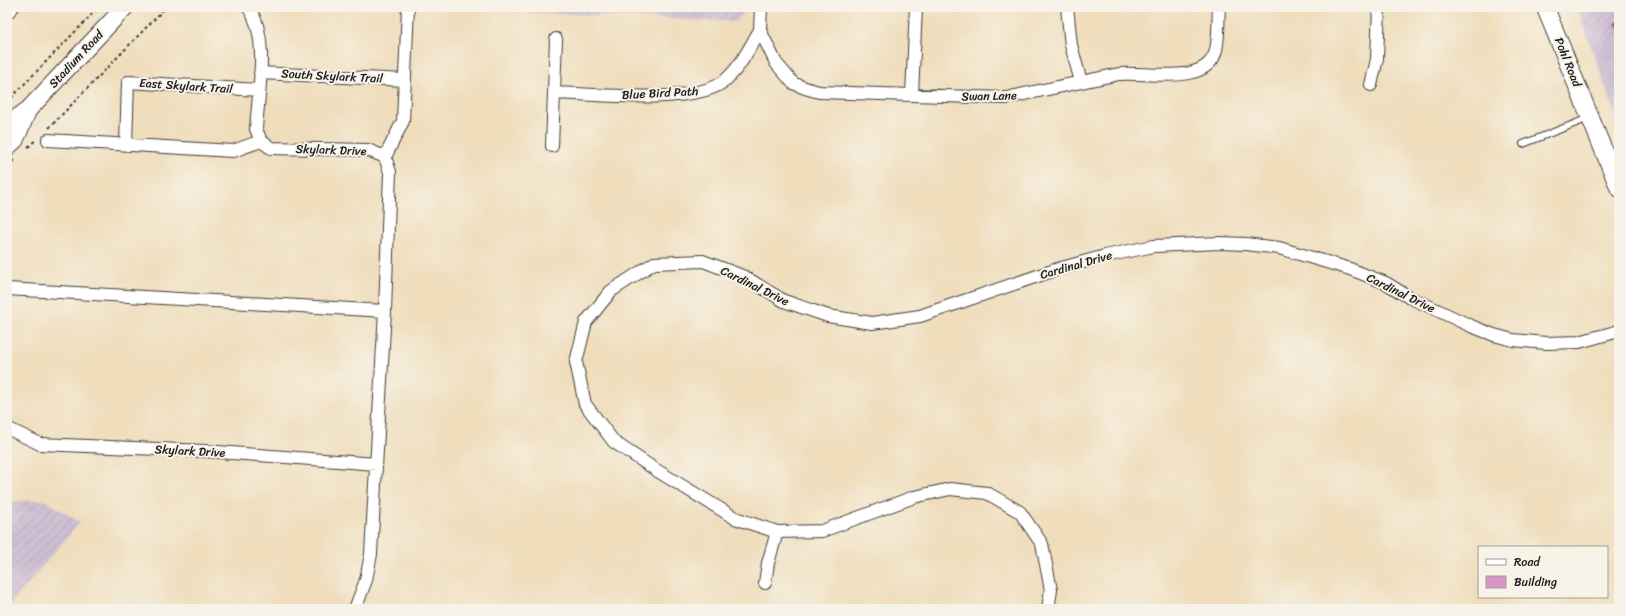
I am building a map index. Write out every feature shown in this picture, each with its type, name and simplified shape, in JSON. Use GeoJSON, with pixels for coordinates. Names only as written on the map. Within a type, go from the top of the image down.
{"type":"FeatureCollection","features":[{"type":"Feature","properties":{"kind":"street"},"geometry":{"type":"LineString","coordinates":[[7,13],[13,7]]}},
{"type":"Feature","properties":{"kind":"street","name":"Stadium Road"},"geometry":{"type":"LineString","coordinates":[[7,125],[28,110],[125,7]]}},
{"type":"Feature","properties":{"kind":"street"},"geometry":{"type":"LineString","coordinates":[[44,136],[126,144],[233,150],[261,141],[256,129],[260,73],[260,39],[254,15],[248,7]]}},
{"type":"Feature","properties":{"kind":"street"},"geometry":{"type":"LineString","coordinates":[[354,609],[366,580],[371,554],[385,311],[390,172],[385,156],[403,121],[408,7]]}},
{"type":"Feature","properties":{"kind":"street","name":"Swan Lane"},"geometry":{"type":"LineString","coordinates":[[761,7],[760,30],[776,63],[784,74],[793,82],[805,88],[819,92],[1006,98],[1131,73],[1184,75],[1196,72],[1212,61],[1216,52],[1219,7]]}},
{"type":"Feature","properties":{"kind":"street"},"geometry":{"type":"LineString","coordinates":[[912,95],[916,7]]}},
{"type":"Feature","properties":{"kind":"street"},"geometry":{"type":"LineString","coordinates":[[1067,7],[1071,45],[1081,82]]}},
{"type":"Feature","properties":{"kind":"street"},"geometry":{"type":"LineString","coordinates":[[1371,85],[1377,59],[1378,7]]}},
{"type":"Feature","properties":{"kind":"street","name":"Pohl Road"},"geometry":{"type":"LineString","coordinates":[[1545,7],[1612,164],[1619,188]]}},
{"type":"Feature","properties":{"kind":"street","name":"Blue Bird Path"},"geometry":{"type":"LineString","coordinates":[[554,92],[652,95],[693,93],[710,90],[724,82],[740,64],[760,30]]}},
{"type":"Feature","properties":{"kind":"street"},"geometry":{"type":"LineString","coordinates":[[552,146],[556,39]]}},
{"type":"Feature","properties":{"kind":"street","name":"South Skylark Trail"},"geometry":{"type":"LineString","coordinates":[[260,73],[405,80]]}},
{"type":"Feature","properties":{"kind":"street","name":"East Skylark Trail"},"geometry":{"type":"LineString","coordinates":[[126,144],[128,82],[259,90]]}},
{"type":"Feature","properties":{"kind":"street","name":"Stadium Road"},"geometry":{"type":"LineString","coordinates":[[12,152],[15,140],[28,110]]}},
{"type":"Feature","properties":{"kind":"street","name":"Skylark Drive"},"geometry":{"type":"LineString","coordinates":[[261,141],[271,148],[368,150],[385,156]]}},
{"type":"Feature","properties":{"kind":"street","name":"Cardinal Drive"},"geometry":{"type":"LineString","coordinates":[[1048,609],[1051,590],[1042,544],[1020,512],[987,493],[950,489],[914,497],[822,531],[777,532],[735,518],[650,466],[614,442],[585,404],[576,362],[586,322],[611,291],[654,263],[703,261],[745,277],[784,301],[828,316],[872,323],[920,316],[1058,269],[1105,256],[1154,246],[1246,244],[1279,248],[1350,269],[1386,283],[1407,296],[1494,335],[1513,340],[1546,343],[1579,342],[1619,331]]}},
{"type":"Feature","properties":{"kind":"street"},"geometry":{"type":"LineString","coordinates":[[7,289],[385,311]]}},
{"type":"Feature","properties":{"kind":"street","name":"Skylark Drive"},"geometry":{"type":"LineString","coordinates":[[7,428],[40,444],[205,451],[376,464]]}},
{"type":"Feature","properties":{"kind":"street"},"geometry":{"type":"LineString","coordinates":[[765,583],[768,563],[777,532]]}},
{"type":"Feature","properties":{"kind":"lane"},"geometry":{"type":"LineString","coordinates":[[1523,144],[1591,117]]}},
{"type":"Feature","properties":{"kind":"path"},"geometry":{"type":"LineString","coordinates":[[7,102],[99,7]]}},
{"type":"Feature","properties":{"kind":"path"},"geometry":{"type":"LineString","coordinates":[[24,151],[44,136],[166,7]]}},
{"type":"Feature","properties":{"kind":"path"},"geometry":{"type":"LineString","coordinates":[[7,166],[12,152]]}},
{"type":"Feature","properties":{"kind":"shaded area"},"geometry":{"type":"Polygon","coordinates":[[[483,7],[749,7],[735,22],[483,10],[483,7]]]}},
{"type":"Feature","properties":{"kind":"shaded area"},"geometry":{"type":"Polygon","coordinates":[[[1577,7],[1619,7],[1619,125],[1577,7]]]}},
{"type":"Feature","properties":{"kind":"shaded area"},"geometry":{"type":"Polygon","coordinates":[[[44,500],[80,522],[7,608],[7,501],[44,500]]]}},
{"type":"Feature","properties":{"kind":"building"},"geometry":{"type":"Polygon","coordinates":[[[1619,21],[1619,37],[1614,23],[1619,21]]]}}]}
